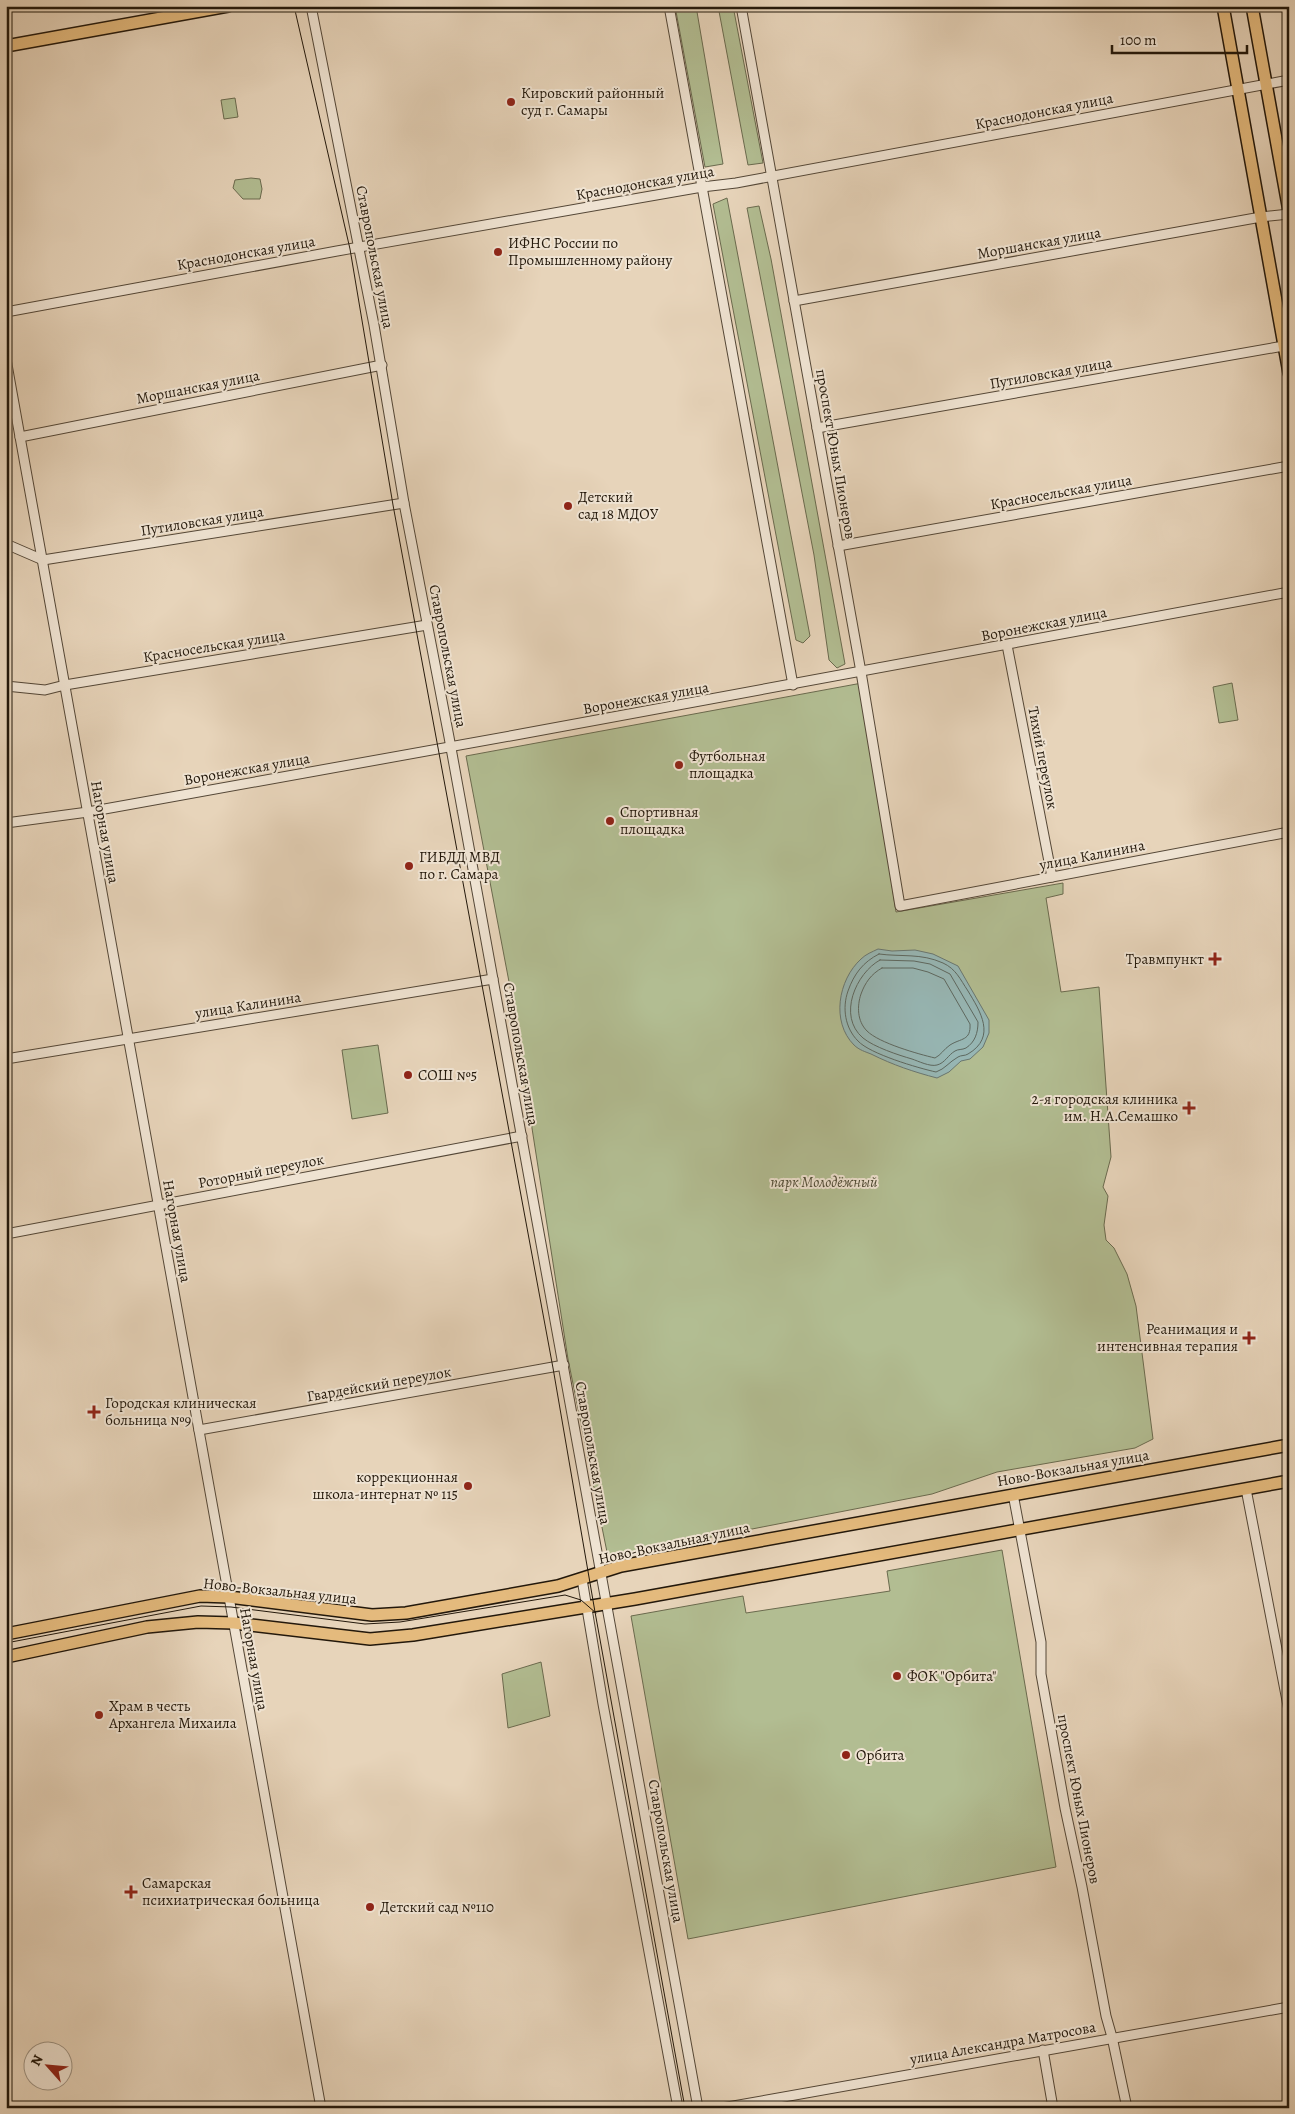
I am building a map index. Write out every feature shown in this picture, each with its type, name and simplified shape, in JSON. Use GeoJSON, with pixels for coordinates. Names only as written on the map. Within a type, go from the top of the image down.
{"type":"FeatureCollection","features":[{"type":"Feature","properties":{"kind":"main road"},"geometry":{"type":"LineString","coordinates":[[6,46],[228,6]]}},
{"type":"Feature","properties":{"kind":"main road"},"geometry":{"type":"LineString","coordinates":[[1223,6],[1286,345],[1289,373]]}},
{"type":"Feature","properties":{"kind":"main road"},"geometry":{"type":"LineString","coordinates":[[1252,6],[1289,213]]}},
{"type":"Feature","properties":{"kind":"main road","name":"Ново-Вокзальная улица"},"geometry":{"type":"LineString","coordinates":[[6,1634],[200,1596],[372,1615],[406,1613],[558,1586],[621,1566],[1289,1445]]}},
{"type":"Feature","properties":{"kind":"main road"},"geometry":{"type":"LineString","coordinates":[[6,1657],[158,1625],[198,1622],[234,1623],[370,1639],[413,1636],[1289,1481]]}},
{"type":"Feature","properties":{"kind":"street","name":"Ставропольская улица"},"geometry":{"type":"LineString","coordinates":[[311,6],[382,364],[404,503],[451,747],[698,2108]]}},
{"type":"Feature","properties":{"kind":"street"},"geometry":{"type":"LineString","coordinates":[[669,6],[793,685]]}},
{"type":"Feature","properties":{"kind":"street","name":"проспект Юных Пионеров"},"geometry":{"type":"LineString","coordinates":[[741,6],[861,672],[900,906]]}},
{"type":"Feature","properties":{"kind":"street","name":"Краснодонская улица"},"geometry":{"type":"LineString","coordinates":[[6,312],[360,247],[772,176],[1289,80]]}},
{"type":"Feature","properties":{"kind":"street","name":"Моршанская улица"},"geometry":{"type":"LineString","coordinates":[[794,301],[1289,213]]}},
{"type":"Feature","properties":{"kind":"street","name":"Путиловская улица"},"geometry":{"type":"LineString","coordinates":[[817,428],[1286,345]]}},
{"type":"Feature","properties":{"kind":"street","name":"Нагорная улица"},"geometry":{"type":"LineString","coordinates":[[6,359],[321,2108]]}},
{"type":"Feature","properties":{"kind":"street","name":"Моршанская улица"},"geometry":{"type":"LineString","coordinates":[[20,437],[382,364]]}},
{"type":"Feature","properties":{"kind":"street","name":"Красносельская улица"},"geometry":{"type":"LineString","coordinates":[[838,546],[1289,466]]}},
{"type":"Feature","properties":{"kind":"street","name":"Путиловская улица"},"geometry":{"type":"LineString","coordinates":[[42,560],[404,503]]}},
{"type":"Feature","properties":{"kind":"street"},"geometry":{"type":"LineString","coordinates":[[6,544],[42,560]]}},
{"type":"Feature","properties":{"kind":"street","name":"Воронежская улица"},"geometry":{"type":"LineString","coordinates":[[6,823],[88,812],[451,747],[1289,592]]}},
{"type":"Feature","properties":{"kind":"street","name":"Красносельская улица"},"geometry":{"type":"LineString","coordinates":[[6,686],[45,690],[65,685],[427,625]]}},
{"type":"Feature","properties":{"kind":"street","name":"Тихий переулок"},"geometry":{"type":"LineString","coordinates":[[1007,645],[1052,877]]}},
{"type":"Feature","properties":{"kind":"street","name":"улица Калинина"},"geometry":{"type":"LineString","coordinates":[[900,906],[1289,832]]}},
{"type":"Feature","properties":{"kind":"street","name":"улица Калинина"},"geometry":{"type":"LineString","coordinates":[[6,1058],[493,979]]}},
{"type":"Feature","properties":{"kind":"street","name":"Роторный переулок"},"geometry":{"type":"LineString","coordinates":[[6,1234],[522,1136]]}},
{"type":"Feature","properties":{"kind":"street","name":"Гвардейский переулок"},"geometry":{"type":"LineString","coordinates":[[199,1430],[564,1365]]}},
{"type":"Feature","properties":{"kind":"street"},"geometry":{"type":"LineString","coordinates":[[1246,1490],[1289,1711]]}},
{"type":"Feature","properties":{"kind":"street","name":"проспект Юных Пионеров"},"geometry":{"type":"LineString","coordinates":[[1013,1494],[1041,1642],[1041,1674],[1063,1798],[1126,2108]]}},
{"type":"Feature","properties":{"kind":"street"},"geometry":{"type":"LineString","coordinates":[[582,1579],[678,2108]]}},
{"type":"Feature","properties":{"kind":"street","name":"улица Александра Матросова"},"geometry":{"type":"LineString","coordinates":[[722,2108],[1289,2007]]}},
{"type":"Feature","properties":{"kind":"street"},"geometry":{"type":"LineString","coordinates":[[1044,2050],[1053,2108]]}},
{"type":"Feature","properties":{"kind":"green space"},"geometry":{"type":"Polygon","coordinates":[[[675,6],[696,6],[723,164],[705,167],[675,6]]]}},
{"type":"Feature","properties":{"kind":"green space"},"geometry":{"type":"Polygon","coordinates":[[[718,6],[733,6],[763,163],[748,165],[718,6]]]}},
{"type":"Feature","properties":{"kind":"green space"},"geometry":{"type":"Polygon","coordinates":[[[235,98],[238,117],[224,119],[221,100],[235,98]]]}},
{"type":"Feature","properties":{"kind":"green space"},"geometry":{"type":"Polygon","coordinates":[[[260,179],[262,189],[260,199],[243,199],[233,188],[235,180],[260,179]]]}},
{"type":"Feature","properties":{"kind":"green space"},"geometry":{"type":"Polygon","coordinates":[[[727,198],[810,636],[803,643],[796,640],[713,204],[727,198]]]}},
{"type":"Feature","properties":{"kind":"green space"},"geometry":{"type":"Polygon","coordinates":[[[759,206],[771,259],[845,664],[837,668],[829,660],[814,555],[747,208],[759,206]]]}},
{"type":"Feature","properties":{"kind":"green space","name":"парк Молодёжный"},"geometry":{"type":"Polygon","coordinates":[[[862,683],[896,912],[1063,883],[1063,894],[1046,898],[1061,992],[1099,987],[1111,1157],[1103,1187],[1108,1196],[1104,1225],[1106,1240],[1114,1248],[1127,1274],[1136,1306],[1153,1439],[1135,1448],[997,1472],[932,1494],[608,1557],[568,1359],[510,987],[466,756],[862,683]]]}},
{"type":"Feature","properties":{"kind":"green space"},"geometry":{"type":"Polygon","coordinates":[[[1232,683],[1238,720],[1219,723],[1213,687],[1232,683]]]}},
{"type":"Feature","properties":{"kind":"green space"},"geometry":{"type":"Polygon","coordinates":[[[378,1045],[388,1113],[352,1119],[342,1050],[378,1045]]]}},
{"type":"Feature","properties":{"kind":"green space","name":"Орбита"},"geometry":{"type":"Polygon","coordinates":[[[1002,1550],[1056,1867],[688,1939],[631,1616],[743,1596],[746,1613],[890,1591],[887,1571],[1002,1550]]]}},
{"type":"Feature","properties":{"kind":"green space"},"geometry":{"type":"Polygon","coordinates":[[[541,1662],[550,1716],[508,1728],[502,1674],[541,1662]]]}},
{"type":"Feature","properties":{"kind":"water"},"geometry":{"type":"Polygon","coordinates":[[[878,949],[892,951],[915,950],[933,954],[958,966],[989,1020],[989,1033],[983,1047],[970,1059],[961,1061],[949,1072],[937,1078],[895,1065],[862,1051],[854,1045],[842,1025],[840,1001],[843,989],[853,968],[863,957],[878,949]]]}},
{"type":"Feature","properties":{"kind":"tram line"},"geometry":{"type":"LineString","coordinates":[[294,6],[350,249],[393,505],[553,1368],[595,1612],[685,2108]]}},
{"type":"Feature","properties":{"kind":"tram line"},"geometry":{"type":"LineString","coordinates":[[6,1643],[201,1606],[231,1607],[365,1624],[400,1622],[565,1595],[581,1600],[596,1613]]}},
{"type":"Feature","properties":{"kind":"place","name":"Кировский районный суд г. Самары"},"geometry":{"type":"Point","coordinates":[511,102]}},
{"type":"Feature","properties":{"kind":"place","name":"ИФНС России по Промышленному району"},"geometry":{"type":"Point","coordinates":[498,252]}},
{"type":"Feature","properties":{"kind":"place","name":"Детский сад 18 МДОУ"},"geometry":{"type":"Point","coordinates":[568,506]}},
{"type":"Feature","properties":{"kind":"place","name":"Футбольная площадка"},"geometry":{"type":"Point","coordinates":[679,765]}},
{"type":"Feature","properties":{"kind":"place","name":"Спортивная площадка"},"geometry":{"type":"Point","coordinates":[610,821]}},
{"type":"Feature","properties":{"kind":"place","name":"ГИБДД МВД по г. Самара"},"geometry":{"type":"Point","coordinates":[409,866]}},
{"type":"Feature","properties":{"kind":"place","name":"Травмпункт"},"geometry":{"type":"Point","coordinates":[1215,959]}},
{"type":"Feature","properties":{"kind":"place","name":"СОШ №5"},"geometry":{"type":"Point","coordinates":[408,1075]}},
{"type":"Feature","properties":{"kind":"place","name":"2-я городская клиника им. Н.А.Семашко"},"geometry":{"type":"Point","coordinates":[1189,1108]}},
{"type":"Feature","properties":{"kind":"place","name":"Реанимация и интенсивная терапия"},"geometry":{"type":"Point","coordinates":[1249,1338]}},
{"type":"Feature","properties":{"kind":"place","name":"Городская клиническая больница №9"},"geometry":{"type":"Point","coordinates":[94,1412]}},
{"type":"Feature","properties":{"kind":"place","name":"коррекционная школа-интернат № 115"},"geometry":{"type":"Point","coordinates":[468,1486]}},
{"type":"Feature","properties":{"kind":"place","name":"ФОК \"Орбита\""},"geometry":{"type":"Point","coordinates":[897,1676]}},
{"type":"Feature","properties":{"kind":"place","name":"Храм в честь Архангела Михаила"},"geometry":{"type":"Point","coordinates":[99,1715]}},
{"type":"Feature","properties":{"kind":"place","name":"Орбита"},"geometry":{"type":"Point","coordinates":[846,1755]}},
{"type":"Feature","properties":{"kind":"place","name":"Самарская психиатрическая больница"},"geometry":{"type":"Point","coordinates":[131,1892]}},
{"type":"Feature","properties":{"kind":"place","name":"Детский сад №110"},"geometry":{"type":"Point","coordinates":[370,1907]}}]}
